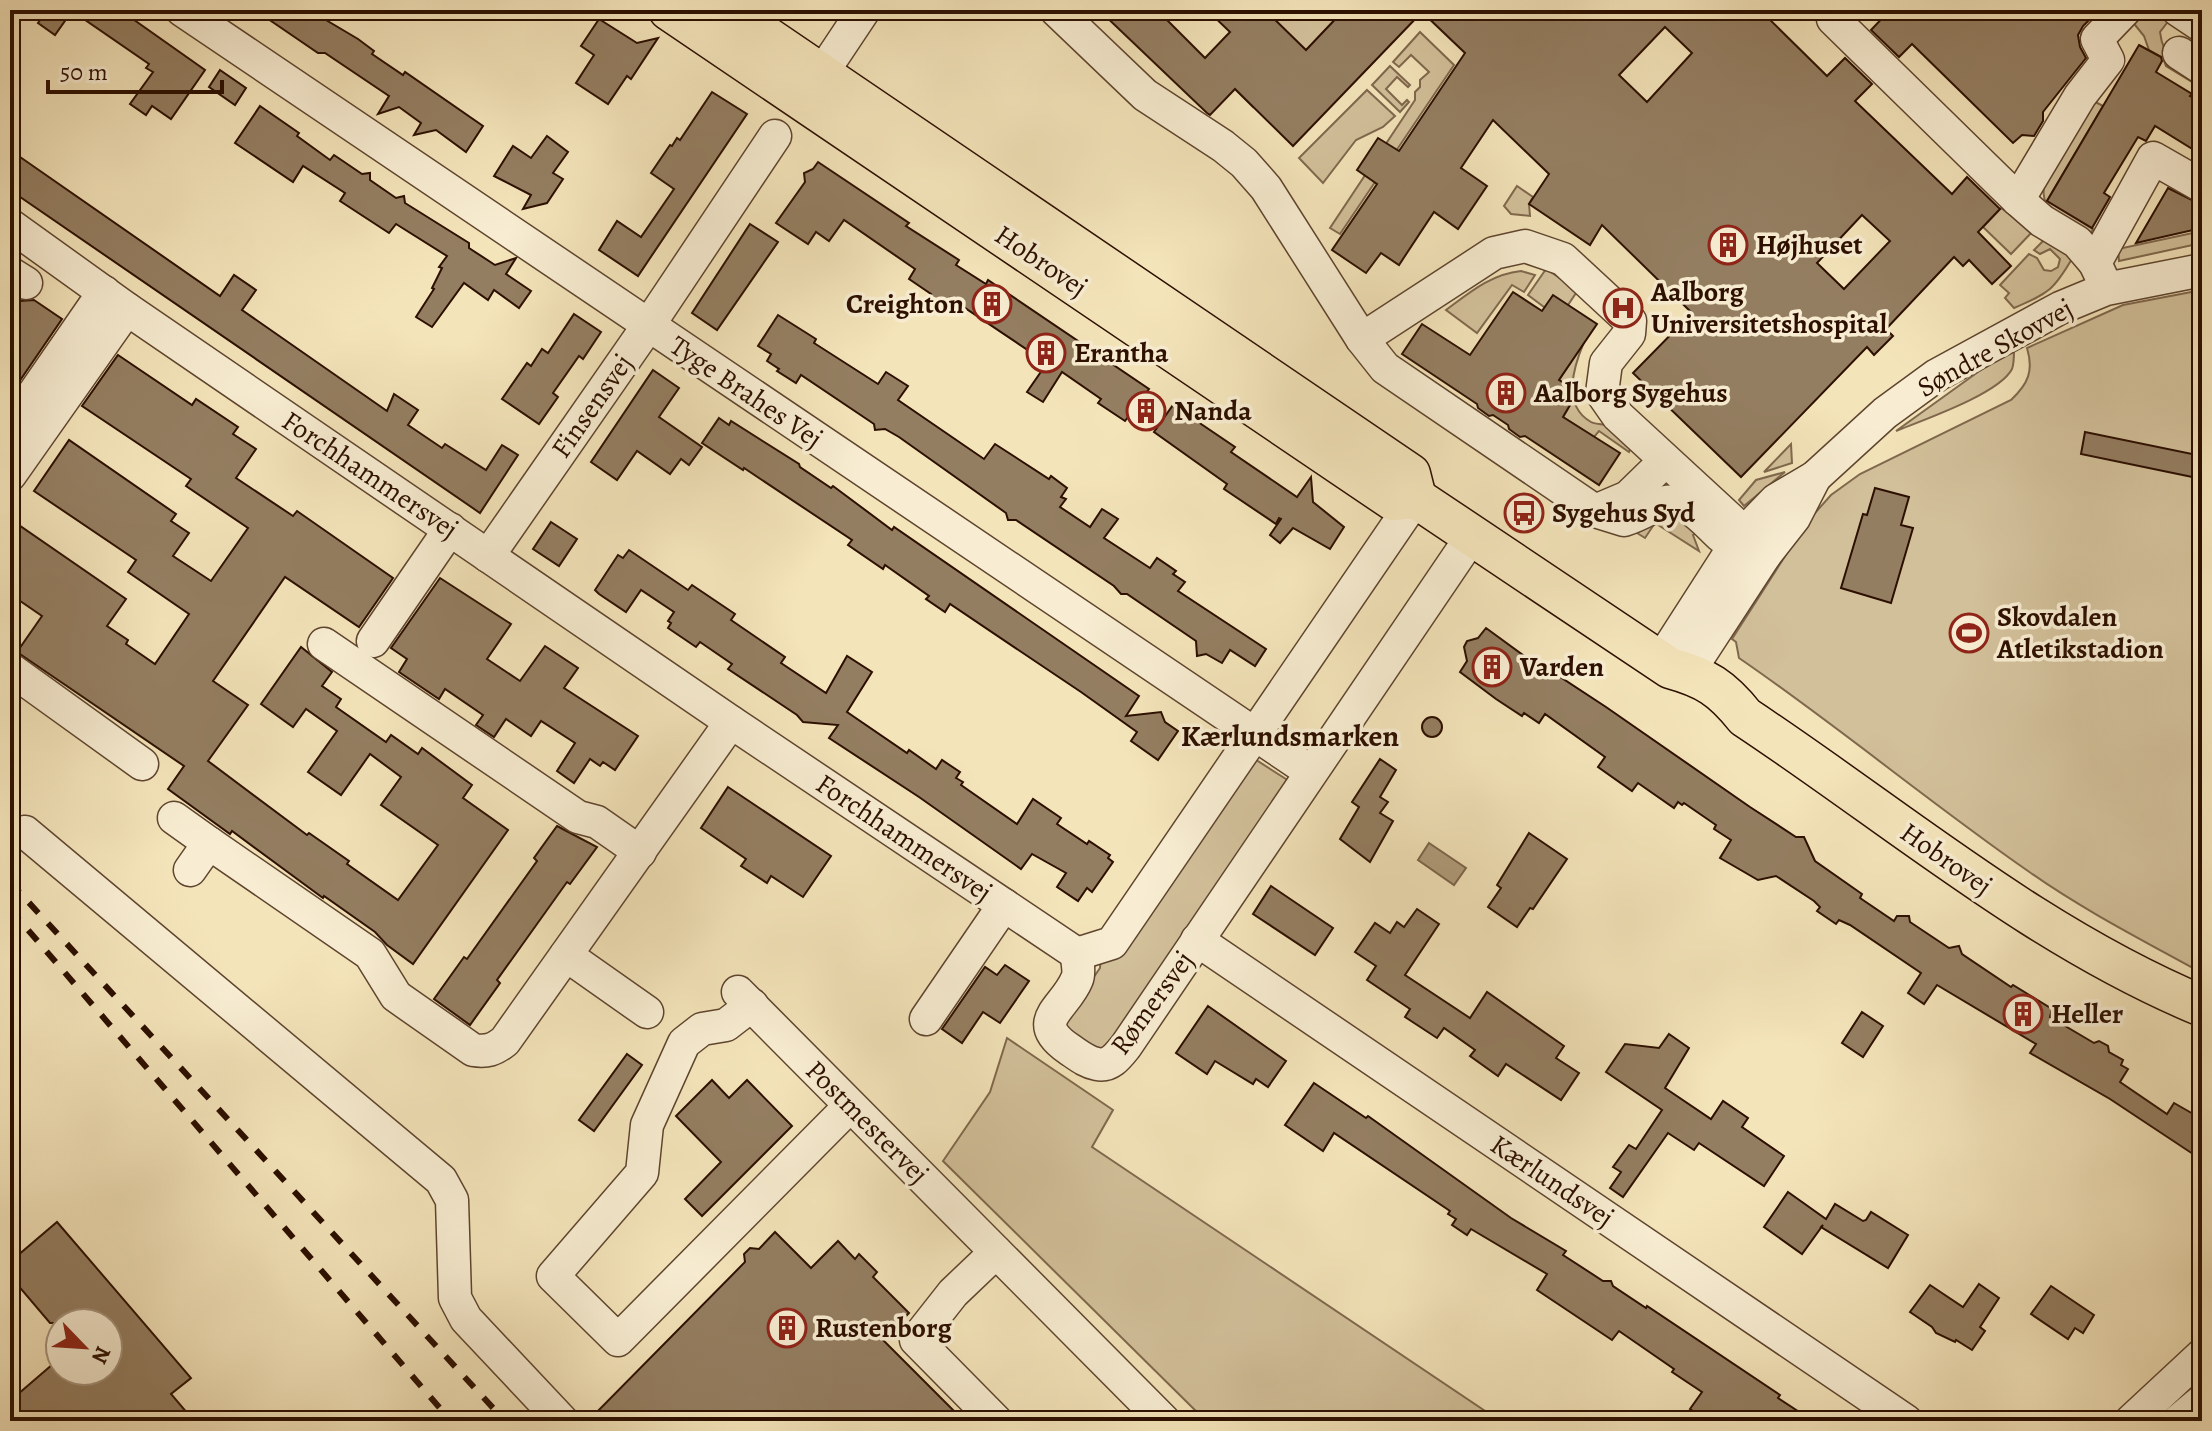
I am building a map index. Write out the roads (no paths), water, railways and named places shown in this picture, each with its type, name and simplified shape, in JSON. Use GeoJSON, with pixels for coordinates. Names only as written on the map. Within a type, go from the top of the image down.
{"type":"FeatureCollection","features":[{"type":"Feature","properties":{"kind":"main road","name":"Hobrovej"},"geometry":{"type":"LineString","coordinates":[[669,10],[812,88],[1410,474],[1416,498],[1673,667],[1687,692],[1716,709],[1745,717],[1976,880],[2030,915],[2155,986],[2202,1006]]}},
{"type":"Feature","properties":{"kind":"main road","name":"Hobrovej"},"geometry":{"type":"LineString","coordinates":[[727,10],[812,88]]}},
{"type":"Feature","properties":{"kind":"main road","name":"Hobrovej"},"geometry":{"type":"LineString","coordinates":[[2155,986],[2202,1026]]}},
{"type":"Feature","properties":{"kind":"street","name":"Tyge Brahes Vej"},"geometry":{"type":"LineString","coordinates":[[182,10],[1311,772]]}},
{"type":"Feature","properties":{"kind":"street"},"geometry":{"type":"LineString","coordinates":[[812,88],[864,10]]}},
{"type":"Feature","properties":{"kind":"street"},"geometry":{"type":"LineString","coordinates":[[1056,10],[1145,95],[1244,163],[1266,188],[1362,339],[1385,368],[1404,383],[1595,511],[1624,520],[1661,503],[1674,501],[1684,504],[1722,537],[1753,546]]}},
{"type":"Feature","properties":{"kind":"street"},"geometry":{"type":"LineString","coordinates":[[1841,10],[1833,19],[2018,200],[2042,221],[2077,242],[2101,276]]}},
{"type":"Feature","properties":{"kind":"street"},"geometry":{"type":"LineString","coordinates":[[2018,200],[2080,96],[2108,60],[2097,39],[2125,10]]}},
{"type":"Feature","properties":{"kind":"street"},"geometry":{"type":"LineString","coordinates":[[2178,10],[2202,26]]}},
{"type":"Feature","properties":{"kind":"street","name":"Finsensvej"},"geometry":{"type":"LineString","coordinates":[[488,556],[775,136]]}},
{"type":"Feature","properties":{"kind":"street"},"geometry":{"type":"LineString","coordinates":[[2101,276],[2153,158],[2202,186]]}},
{"type":"Feature","properties":{"kind":"street","name":"Forchhammersvej"},"geometry":{"type":"LineString","coordinates":[[10,225],[488,556],[1077,954]]}},
{"type":"Feature","properties":{"kind":"street"},"geometry":{"type":"LineString","coordinates":[[1362,339],[1494,253],[1525,246],[1563,259],[1630,321],[1629,334],[1606,363],[1602,393],[1618,416],[1732,521],[1753,546]]}},
{"type":"Feature","properties":{"kind":"street","name":"Søndre Skovvej"},"geometry":{"type":"LineString","coordinates":[[1673,667],[1753,546],[1776,500],[1815,477],[1885,413],[1937,375],[2046,315],[2101,276],[2202,270]]}},
{"type":"Feature","properties":{"kind":"street"},"geometry":{"type":"LineString","coordinates":[[10,428],[116,301]]}},
{"type":"Feature","properties":{"kind":"street"},"geometry":{"type":"LineString","coordinates":[[10,475],[116,301]]}},
{"type":"Feature","properties":{"kind":"street"},"geometry":{"type":"LineString","coordinates":[[1595,511],[1628,497],[1665,461]]}},
{"type":"Feature","properties":{"kind":"street"},"geometry":{"type":"LineString","coordinates":[[1077,954],[1112,943],[1416,498]]}},
{"type":"Feature","properties":{"kind":"street"},"geometry":{"type":"LineString","coordinates":[[373,641],[450,529]]}},
{"type":"Feature","properties":{"kind":"street","name":"Rømersvej"},"geometry":{"type":"LineString","coordinates":[[1077,954],[1079,977],[1050,1020],[1050,1032],[1057,1041],[1088,1062],[1101,1066],[1115,1060],[1126,1046],[1472,536]]}},
{"type":"Feature","properties":{"kind":"street"},"geometry":{"type":"LineString","coordinates":[[324,644],[578,817],[597,822],[640,852]]}},
{"type":"Feature","properties":{"kind":"street"},"geometry":{"type":"LineString","coordinates":[[10,669],[142,764]]}},
{"type":"Feature","properties":{"kind":"street"},"geometry":{"type":"LineString","coordinates":[[174,818],[370,954],[396,996],[473,1050],[484,1052],[495,1049],[505,1041],[731,722]]}},
{"type":"Feature","properties":{"kind":"street"},"geometry":{"type":"LineString","coordinates":[[25,832],[441,1180],[452,1200],[455,1298],[466,1319],[562,1421]]}},
{"type":"Feature","properties":{"kind":"street"},"geometry":{"type":"LineString","coordinates":[[190,870],[209,843]]}},
{"type":"Feature","properties":{"kind":"street"},"geometry":{"type":"LineString","coordinates":[[926,1019],[1004,905]]}},
{"type":"Feature","properties":{"kind":"street","name":"Kærlundsvej"},"geometry":{"type":"LineString","coordinates":[[1197,940],[1906,1421]]}},
{"type":"Feature","properties":{"kind":"street"},"geometry":{"type":"LineString","coordinates":[[566,955],[647,1012]]}},
{"type":"Feature","properties":{"kind":"street","name":"Postmestervej"},"geometry":{"type":"LineString","coordinates":[[850,1106],[618,1340],[553,1276],[642,1173],[647,1125],[684,1043],[702,1029],[726,1025],[745,998],[1164,1421]]}},
{"type":"Feature","properties":{"kind":"street"},"geometry":{"type":"LineString","coordinates":[[996,1252],[953,1293],[916,1340],[996,1421]]}},
{"type":"Feature","properties":{"kind":"street"},"geometry":{"type":"LineString","coordinates":[[2131,1421],[2202,1355]]}},
{"type":"Feature","properties":{"kind":"street"},"geometry":{"type":"LineString","coordinates":[[2178,1421],[2202,1401]]}},
{"type":"Feature","properties":{"kind":"railway"},"geometry":{"type":"LineString","coordinates":[[10,882],[505,1421]]}},
{"type":"Feature","properties":{"kind":"railway"},"geometry":{"type":"LineString","coordinates":[[10,909],[451,1421]]}},
{"type":"Feature","properties":{"kind":"place","name":"Højhuset"},"geometry":{"type":"Point","coordinates":[1728,245]}},
{"type":"Feature","properties":{"kind":"place","name":"Creighton"},"geometry":{"type":"Point","coordinates":[992,304]}},
{"type":"Feature","properties":{"kind":"place","name":"Aalborg Universitetshospital"},"geometry":{"type":"Point","coordinates":[1623,308]}},
{"type":"Feature","properties":{"kind":"place","name":"Erantha"},"geometry":{"type":"Point","coordinates":[1046,353]}},
{"type":"Feature","properties":{"kind":"place","name":"Aalborg Sygehus"},"geometry":{"type":"Point","coordinates":[1506,393]}},
{"type":"Feature","properties":{"kind":"place","name":"Nanda"},"geometry":{"type":"Point","coordinates":[1146,411]}},
{"type":"Feature","properties":{"kind":"place","name":"Sygehus Syd"},"geometry":{"type":"Point","coordinates":[1524,513]}},
{"type":"Feature","properties":{"kind":"place","name":"Skovdalen Atletikstadion"},"geometry":{"type":"Point","coordinates":[1969,633]}},
{"type":"Feature","properties":{"kind":"place","name":"Varden"},"geometry":{"type":"Point","coordinates":[1492,667]}},
{"type":"Feature","properties":{"kind":"place","name":"Heller"},"geometry":{"type":"Point","coordinates":[2023,1014]}},
{"type":"Feature","properties":{"kind":"place","name":"Rustenborg"},"geometry":{"type":"Point","coordinates":[787,1328]}},
{"type":"Feature","properties":{"kind":"district","name":"Kærlundsmarken"},"geometry":{"type":"Point","coordinates":[1290,736]}}]}
